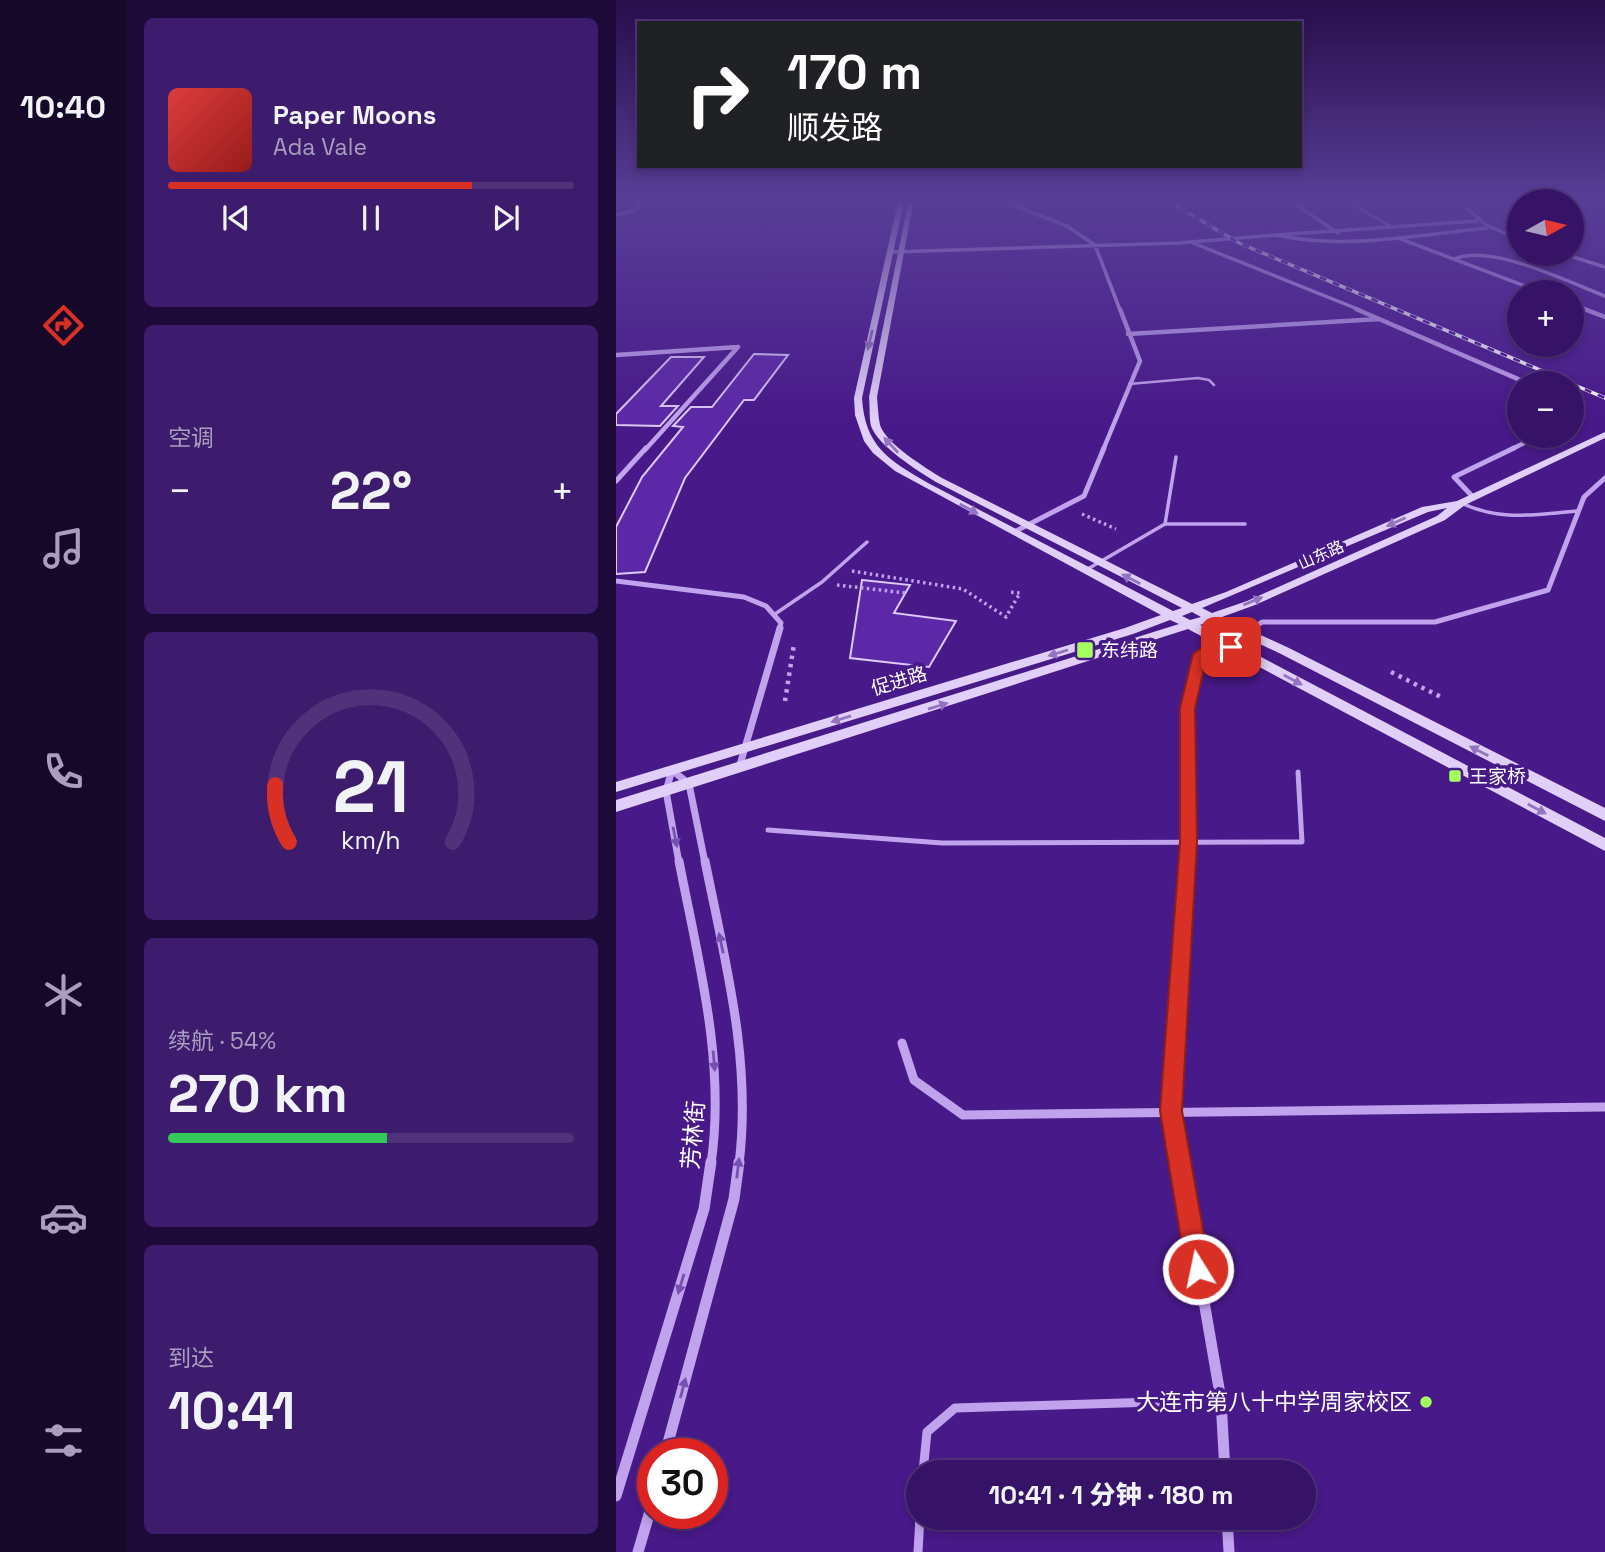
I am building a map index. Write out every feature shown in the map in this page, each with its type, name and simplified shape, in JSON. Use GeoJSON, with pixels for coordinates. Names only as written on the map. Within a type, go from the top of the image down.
{"type":"FeatureCollection","features":[{"type":"Feature","properties":{"kind":"main road"},"geometry":{"type":"LineString","coordinates":[[885,274],[858,398],[860,428],[868,443],[900,471],[1605,845]]}},
{"type":"Feature","properties":{"kind":"main road"},"geometry":{"type":"LineString","coordinates":[[896,274],[875,378],[873,412],[876,427],[891,446],[916,466],[1099,562],[1605,815]]}},
{"type":"Feature","properties":{"kind":"main road","name":"山东路"},"geometry":{"type":"LineString","coordinates":[[1189,625],[1379,546],[1441,517],[1473,497],[1605,435]]}},
{"type":"Feature","properties":{"kind":"main road","name":"山东路"},"geometry":{"type":"LineString","coordinates":[[1193,608],[1426,509],[1461,503]]}},
{"type":"Feature","properties":{"kind":"main road","name":"促进路"},"geometry":{"type":"LineString","coordinates":[[616,787],[1193,608]]}},
{"type":"Feature","properties":{"kind":"main road","name":"促进路"},"geometry":{"type":"LineString","coordinates":[[616,806],[1189,625]]}},
{"type":"Feature","properties":{"kind":"street"},"geometry":{"type":"LineString","coordinates":[[1014,533],[1084,496],[1140,361],[1106,274]]}},
{"type":"Feature","properties":{"kind":"street"},"geometry":{"type":"LineString","coordinates":[[1273,274],[1383,319],[1507,374]]}},
{"type":"Feature","properties":{"kind":"street"},"geometry":{"type":"LineString","coordinates":[[1544,274],[1605,296]]}},
{"type":"Feature","properties":{"kind":"street"},"geometry":{"type":"LineString","coordinates":[[1584,309],[1605,317]]}},
{"type":"Feature","properties":{"kind":"street"},"geometry":{"type":"LineString","coordinates":[[1128,334],[1383,319]]}},
{"type":"Feature","properties":{"kind":"street"},"geometry":{"type":"LineString","coordinates":[[616,355],[738,347],[616,481]]}},
{"type":"Feature","properties":{"kind":"street"},"geometry":{"type":"LineString","coordinates":[[1473,497],[1454,477],[1513,448]]}},
{"type":"Feature","properties":{"kind":"street"},"geometry":{"type":"LineString","coordinates":[[1247,634],[1262,622],[1435,622],[1548,590],[1584,497],[1605,478]]}},
{"type":"Feature","properties":{"kind":"street"},"geometry":{"type":"LineString","coordinates":[[616,581],[744,597],[766,606],[781,623],[738,768]]}},
{"type":"Feature","properties":{"kind":"street"},"geometry":{"type":"LineString","coordinates":[[1218,640],[1200,654],[1187,708],[1189,842],[1171,1111],[1221,1400],[1224,1460]]}},
{"type":"Feature","properties":{"kind":"street"},"geometry":{"type":"LineString","coordinates":[[669,1438],[734,1199],[743,1130],[739,1031],[689,784],[672,770]]}},
{"type":"Feature","properties":{"kind":"street","name":"芳林街"},"geometry":{"type":"LineString","coordinates":[[616,1496],[704,1209],[715,1134],[712,1036],[666,791],[672,770]]}},
{"type":"Feature","properties":{"kind":"street"},"geometry":{"type":"LineString","coordinates":[[902,1044],[914,1080],[963,1115],[1605,1107]]}},
{"type":"Feature","properties":{"kind":"street"},"geometry":{"type":"LineString","coordinates":[[638,1552],[645,1529]]}},
{"type":"Feature","properties":{"kind":"street"},"geometry":{"type":"LineString","coordinates":[[1228,1530],[1229,1552]]}},
{"type":"Feature","properties":{"kind":"lane"},"geometry":{"type":"LineString","coordinates":[[1129,384],[1198,377],[1209,380],[1214,385]]}},
{"type":"Feature","properties":{"kind":"lane"},"geometry":{"type":"LineString","coordinates":[[1165,524],[1176,457]]}},
{"type":"Feature","properties":{"kind":"lane"},"geometry":{"type":"LineString","coordinates":[[1461,503],[1485,514],[1502,516],[1579,511]]}},
{"type":"Feature","properties":{"kind":"lane"},"geometry":{"type":"LineString","coordinates":[[1086,570],[1165,524],[1245,524]]}},
{"type":"Feature","properties":{"kind":"lane"},"geometry":{"type":"LineString","coordinates":[[775,614],[822,582],[867,542]]}},
{"type":"Feature","properties":{"kind":"lane"},"geometry":{"type":"LineString","coordinates":[[768,830],[942,843],[1302,842],[1298,772]]}},
{"type":"Feature","properties":{"kind":"lane"},"geometry":{"type":"LineString","coordinates":[[924,1460],[927,1432],[955,1408],[1221,1400]]}},
{"type":"Feature","properties":{"kind":"lane"},"geometry":{"type":"LineString","coordinates":[[918,1552],[919,1530]]}},
{"type":"Feature","properties":{"kind":"path"},"geometry":{"type":"LineString","coordinates":[[1078,512],[1116,529]]}},
{"type":"Feature","properties":{"kind":"path"},"geometry":{"type":"LineString","coordinates":[[848,571],[963,589],[1006,617],[1020,593],[1009,592]]}},
{"type":"Feature","properties":{"kind":"path"},"geometry":{"type":"LineString","coordinates":[[827,591],[842,578]]}},
{"type":"Feature","properties":{"kind":"path"},"geometry":{"type":"LineString","coordinates":[[841,586],[905,593]]}},
{"type":"Feature","properties":{"kind":"path"},"geometry":{"type":"LineString","coordinates":[[785,701],[794,638]]}},
{"type":"Feature","properties":{"kind":"path"},"geometry":{"type":"LineString","coordinates":[[1391,672],[1443,698]]}},
{"type":"Feature","properties":{"kind":"building"},"geometry":{"type":"Polygon","coordinates":[[[754,354],[788,355],[754,400],[744,400],[685,478],[645,572],[616,574],[616,527],[642,477],[683,427],[673,426],[691,407],[712,407],[754,354]]]}},
{"type":"Feature","properties":{"kind":"building"},"geometry":{"type":"Polygon","coordinates":[[[671,357],[704,357],[661,406],[678,406],[660,426],[616,425],[616,414],[671,357]]]}},
{"type":"Feature","properties":{"kind":"building"},"geometry":{"type":"Polygon","coordinates":[[[862,580],[910,585],[894,613],[956,621],[929,667],[850,658],[862,580]]]}},
{"type":"Feature","properties":{"kind":"railway"},"geometry":{"type":"LineString","coordinates":[[1314,274],[1543,371]]}},
{"type":"Feature","properties":{"kind":"railway"},"geometry":{"type":"LineString","coordinates":[[1584,389],[1605,398]]}},
{"type":"Feature","properties":{"kind":"place","name":"东纬路"},"geometry":{"type":"Point","coordinates":[1085,650]}},
{"type":"Feature","properties":{"kind":"place","name":"王家桥"},"geometry":{"type":"Point","coordinates":[1455,776]}},
{"type":"Feature","properties":{"kind":"place","name":"大连市第八十中学周家校区"},"geometry":{"type":"Point","coordinates":[1426,1402]}},
{"type":"Feature","properties":{"kind":"route"},"geometry":{"type":"LineString","coordinates":[[1198,1269],[1171,1111],[1189,842],[1187,708],[1200,654],[1218,640],[1231,647]]}}]}
